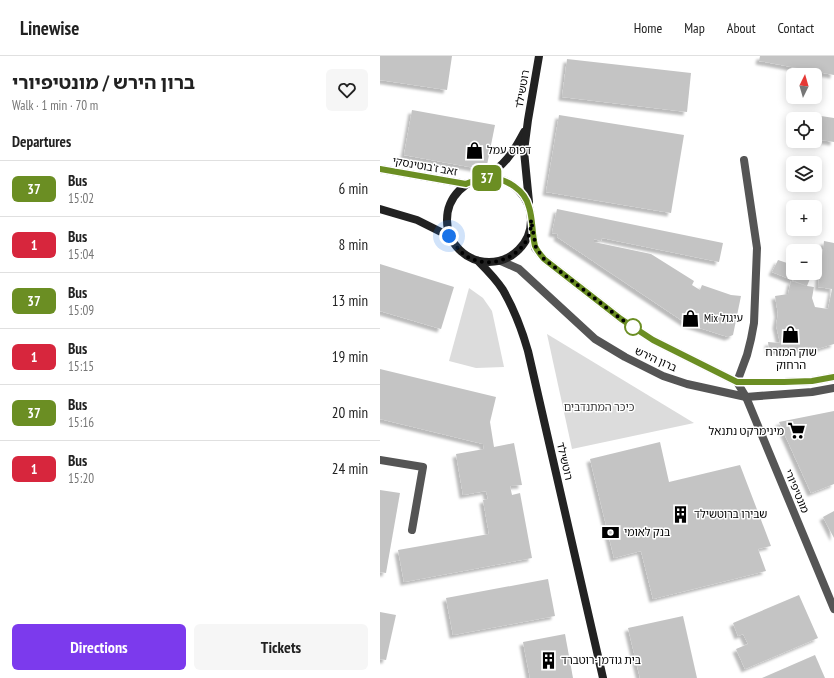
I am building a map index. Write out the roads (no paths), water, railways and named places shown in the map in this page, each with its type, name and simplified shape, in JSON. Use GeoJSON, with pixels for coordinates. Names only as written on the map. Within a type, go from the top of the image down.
{"type":"FeatureCollection","features":[{"type":"Feature","properties":{"kind":"street","name":"רוטשילד"},"geometry":{"type":"LineString","coordinates":[[529,206],[524,150],[539,56]]}},
{"type":"Feature","properties":{"kind":"street","name":"רוטשילד"},"geometry":{"type":"LineString","coordinates":[[484,178],[496,171],[508,160],[515,150],[527,126]]}},
{"type":"Feature","properties":{"kind":"street"},"geometry":{"type":"LineString","coordinates":[[737,382],[752,339],[757,248],[744,160]]}},
{"type":"Feature","properties":{"kind":"street","name":"זאב ז'בוטינסקי"},"geometry":{"type":"LineString","coordinates":[[380,169],[466,184]]}},
{"type":"Feature","properties":{"kind":"street"},"geometry":{"type":"LineString","coordinates":[[489,177],[500,179],[512,184],[522,193],[529,206],[531,220],[530,234],[519,250],[512,256],[491,262],[478,261],[466,256],[456,247],[449,236],[446,225],[450,202],[456,192],[466,184],[477,179],[484,178],[489,177]]}},
{"type":"Feature","properties":{"kind":"street"},"geometry":{"type":"LineString","coordinates":[[380,209],[417,220],[449,236]]}},
{"type":"Feature","properties":{"kind":"street","name":"ברון הירש"},"geometry":{"type":"LineString","coordinates":[[531,220],[536,248],[544,259],[621,319],[653,340],[737,382],[812,381],[834,377]]}},
{"type":"Feature","properties":{"kind":"street","name":"ברון הירש"},"geometry":{"type":"LineString","coordinates":[[501,260],[520,269],[595,339],[625,357],[663,376],[687,384],[746,397],[812,392],[834,388]]}},
{"type":"Feature","properties":{"kind":"street","name":"רוטשילד"},"geometry":{"type":"LineString","coordinates":[[478,261],[493,276],[502,289],[522,333],[528,351],[603,678]]}},
{"type":"Feature","properties":{"kind":"street","name":"מונטיפיורי"},"geometry":{"type":"LineString","coordinates":[[737,382],[746,397],[834,609]]}},
{"type":"Feature","properties":{"kind":"street"},"geometry":{"type":"LineString","coordinates":[[380,460],[423,468],[412,530]]}},
{"type":"Feature","properties":{"kind":"place","name":"דפוס עמל"},"geometry":{"type":"Point","coordinates":[474,150]}},
{"type":"Feature","properties":{"kind":"place","name":"Mix עיגול"},"geometry":{"type":"Point","coordinates":[691,318]}},
{"type":"Feature","properties":{"kind":"place","name":"שוק המזרח הרחוק"},"geometry":{"type":"Point","coordinates":[791,334]}},
{"type":"Feature","properties":{"kind":"place","name":"מינימרקט נתנאל"},"geometry":{"type":"Point","coordinates":[797,431]}},
{"type":"Feature","properties":{"kind":"place","name":"שבירו ברוטשילד"},"geometry":{"type":"Point","coordinates":[681,514]}},
{"type":"Feature","properties":{"kind":"place","name":"בנק לאומי"},"geometry":{"type":"Point","coordinates":[611,532]}},
{"type":"Feature","properties":{"kind":"place","name":"בית גודמן-רוטברד"},"geometry":{"type":"Point","coordinates":[548,660]}},
{"type":"Feature","properties":{"kind":"park label","name":"כיכר המתנדבים"},"geometry":{"type":"Point","coordinates":[599,407]}}]}
